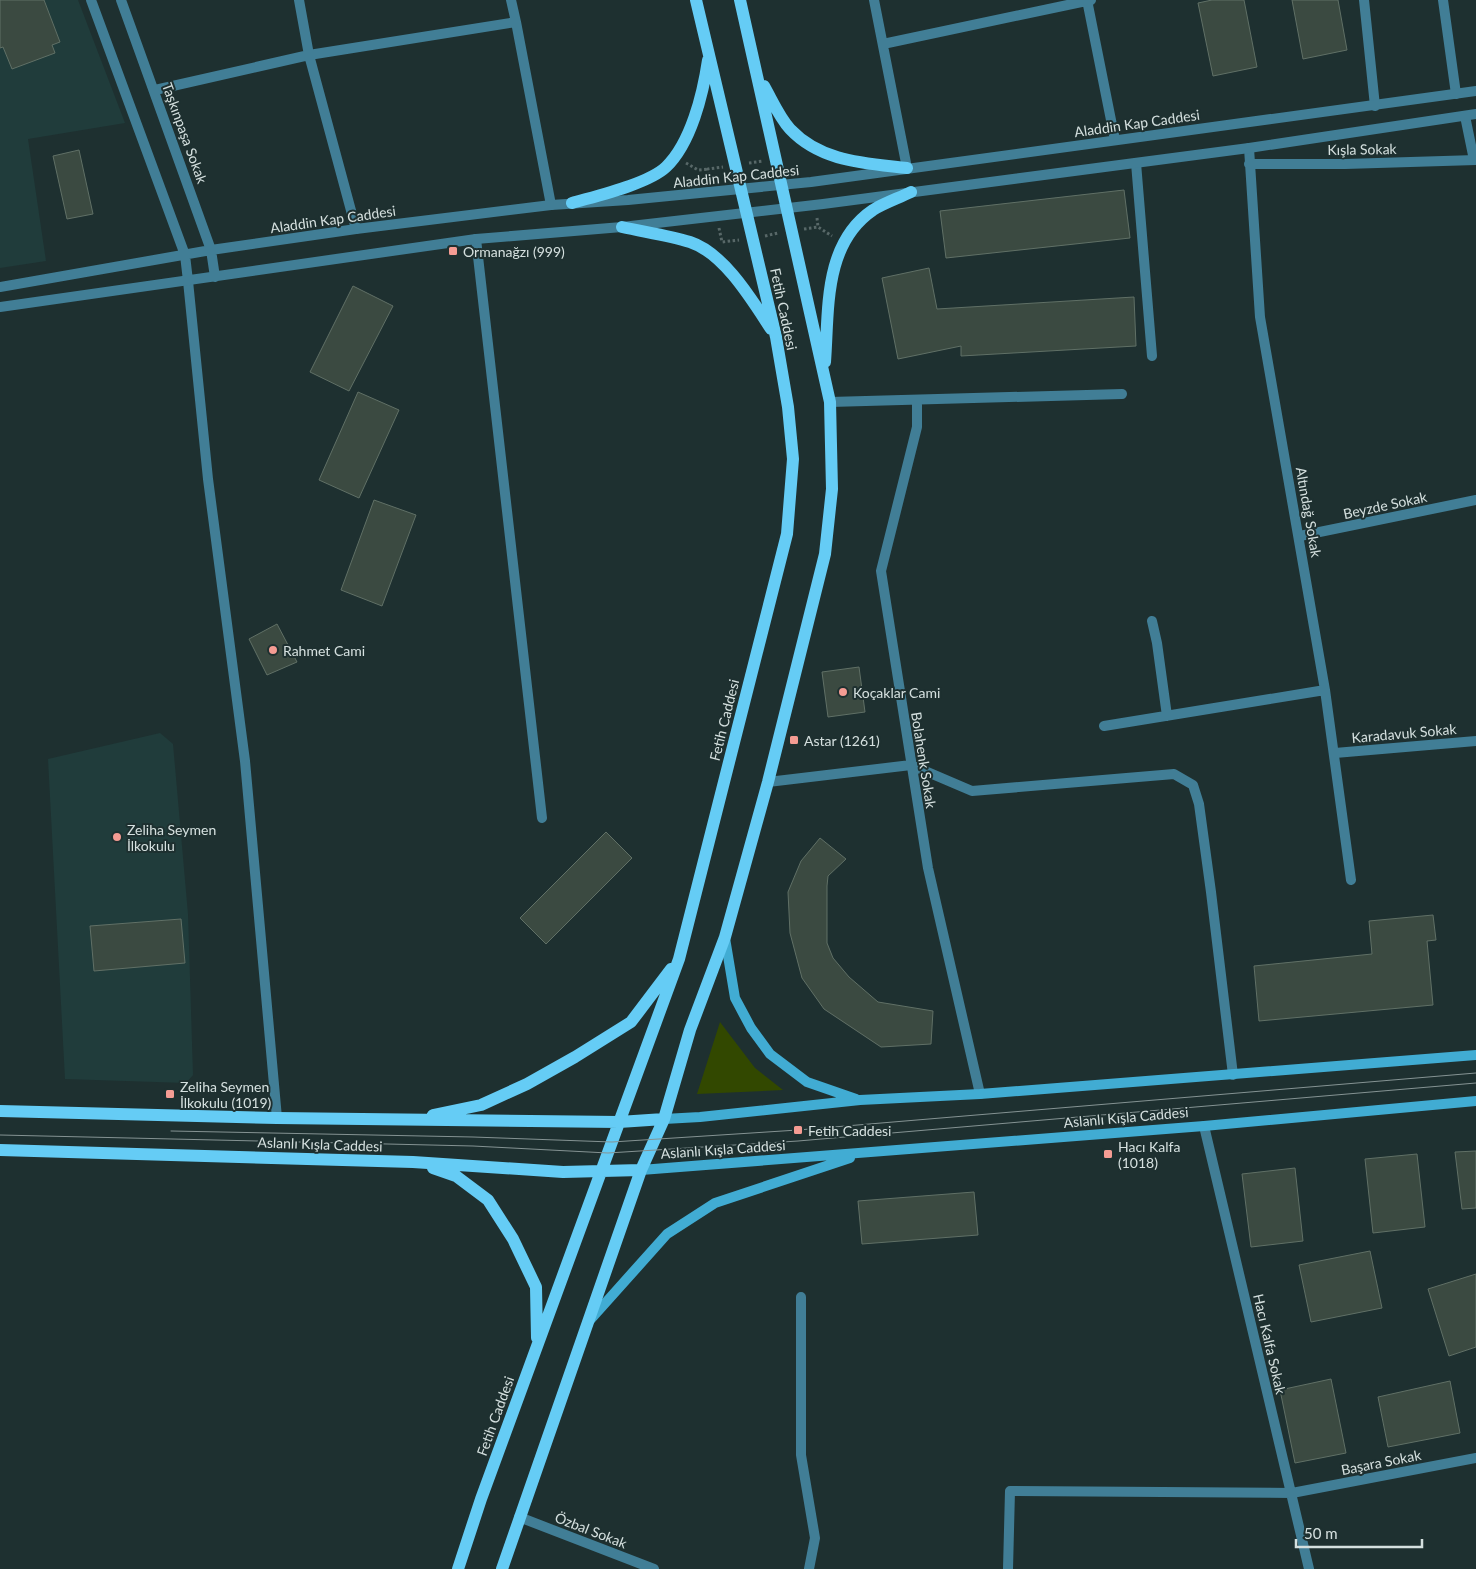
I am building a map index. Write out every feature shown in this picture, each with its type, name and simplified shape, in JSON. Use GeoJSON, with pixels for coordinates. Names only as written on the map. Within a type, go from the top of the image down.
{"type":"FeatureCollection","features":[{"type":"Feature","properties":{"kind":"main road","name":"Fetih Caddesi"},"geometry":{"type":"LineString","coordinates":[[458,1569],[481,1499],[679,959],[787,534],[793,459],[788,407],[776,336],[696,0]]}},
{"type":"Feature","properties":{"kind":"main road","name":"Fetih Caddesi"},"geometry":{"type":"LineString","coordinates":[[502,1569],[641,1170],[664,1119],[690,1030],[725,937],[768,782],[825,554],[832,489],[830,402],[740,0]]}},
{"type":"Feature","properties":{"kind":"main road"},"geometry":{"type":"LineString","coordinates":[[572,204],[638,182],[665,168],[680,147],[698,108],[704,87],[709,53]]}},
{"type":"Feature","properties":{"kind":"main road"},"geometry":{"type":"LineString","coordinates":[[756,71],[789,128],[814,149],[830,156],[907,168]]}},
{"type":"Feature","properties":{"kind":"main road"},"geometry":{"type":"LineString","coordinates":[[824,375],[830,282],[838,254],[851,232],[872,211],[911,192]]}},
{"type":"Feature","properties":{"kind":"main road"},"geometry":{"type":"LineString","coordinates":[[622,227],[692,243],[717,258],[748,294],[776,336]]}},
{"type":"Feature","properties":{"kind":"main road"},"geometry":{"type":"LineString","coordinates":[[725,937],[735,998],[751,1028],[770,1054],[807,1082],[860,1100]]}},
{"type":"Feature","properties":{"kind":"main road"},"geometry":{"type":"LineString","coordinates":[[410,1119],[481,1105],[527,1084],[575,1057],[631,1022],[679,959]]}},
{"type":"Feature","properties":{"kind":"main road","name":"Aslanlı Kışla Caddesi"},"geometry":{"type":"LineString","coordinates":[[0,1111],[277,1118],[619,1122],[700,1118],[860,1100],[980,1094],[1476,1055]]}},
{"type":"Feature","properties":{"kind":"main road","name":"Aslanlı Kışla Caddesi"},"geometry":{"type":"LineString","coordinates":[[0,1150],[414,1162],[602,1172],[1204,1126],[1476,1101]]}},
{"type":"Feature","properties":{"kind":"main road"},"geometry":{"type":"LineString","coordinates":[[590,1319],[667,1234],[715,1202],[866,1153]]}},
{"type":"Feature","properties":{"kind":"main road"},"geometry":{"type":"LineString","coordinates":[[414,1162],[456,1176],[488,1200],[513,1239],[536,1287],[537,1345]]}},
{"type":"Feature","properties":{"kind":"street"},"geometry":{"type":"LineString","coordinates":[[90,0],[185,255],[208,479],[245,761],[277,1118]]}},
{"type":"Feature","properties":{"kind":"street","name":"Taşkınpaşa Sokak"},"geometry":{"type":"LineString","coordinates":[[121,0],[155,90],[211,250],[215,277]]}},
{"type":"Feature","properties":{"kind":"street"},"geometry":{"type":"LineString","coordinates":[[298,0],[309,55],[356,229]]}},
{"type":"Feature","properties":{"kind":"street"},"geometry":{"type":"LineString","coordinates":[[512,0],[551,205]]}},
{"type":"Feature","properties":{"kind":"street"},"geometry":{"type":"LineString","coordinates":[[874,0],[907,168]]}},
{"type":"Feature","properties":{"kind":"street"},"geometry":{"type":"LineString","coordinates":[[883,44],[1088,0],[1114,140]]}},
{"type":"Feature","properties":{"kind":"street"},"geometry":{"type":"LineString","coordinates":[[1364,0],[1375,106]]}},
{"type":"Feature","properties":{"kind":"street"},"geometry":{"type":"LineString","coordinates":[[1443,0],[1456,94]]}},
{"type":"Feature","properties":{"kind":"street"},"geometry":{"type":"LineString","coordinates":[[155,90],[309,55],[516,22]]}},
{"type":"Feature","properties":{"kind":"street","name":"Aladdin Kap Caddesi"},"geometry":{"type":"LineString","coordinates":[[0,287],[211,250],[356,229],[551,205],[782,185],[1476,91]]}},
{"type":"Feature","properties":{"kind":"street"},"geometry":{"type":"LineString","coordinates":[[0,307],[476,239],[622,227],[786,208],[1249,148],[1476,114]]}},
{"type":"Feature","properties":{"kind":"street"},"geometry":{"type":"LineString","coordinates":[[1465,116],[1475,160]]}},
{"type":"Feature","properties":{"kind":"street","name":"Altındağ Sokak"},"geometry":{"type":"LineString","coordinates":[[1249,148],[1260,317],[1300,536],[1335,753],[1352,880]]}},
{"type":"Feature","properties":{"kind":"street","name":"Kışla Sokak"},"geometry":{"type":"LineString","coordinates":[[1249,164],[1345,164],[1475,160]]}},
{"type":"Feature","properties":{"kind":"street"},"geometry":{"type":"LineString","coordinates":[[1136,163],[1152,356]]}},
{"type":"Feature","properties":{"kind":"street"},"geometry":{"type":"LineString","coordinates":[[476,239],[542,818]]}},
{"type":"Feature","properties":{"kind":"street"},"geometry":{"type":"LineString","coordinates":[[830,402],[1122,394]]}},
{"type":"Feature","properties":{"kind":"street","name":"Bolahenk Sokak"},"geometry":{"type":"LineString","coordinates":[[917,400],[917,427],[881,571],[928,868],[980,1094]]}},
{"type":"Feature","properties":{"kind":"street","name":"Beyzde Sokak"},"geometry":{"type":"LineString","coordinates":[[1300,536],[1476,500]]}},
{"type":"Feature","properties":{"kind":"street"},"geometry":{"type":"LineString","coordinates":[[1152,622],[1157,643],[1166,716]]}},
{"type":"Feature","properties":{"kind":"street"},"geometry":{"type":"LineString","coordinates":[[1104,726],[1325,690]]}},
{"type":"Feature","properties":{"kind":"street","name":"Karadavuk Sokak"},"geometry":{"type":"LineString","coordinates":[[1335,753],[1476,741]]}},
{"type":"Feature","properties":{"kind":"street"},"geometry":{"type":"LineString","coordinates":[[768,782],[911,765],[972,791],[1174,774],[1193,785],[1199,804],[1234,1075]]}},
{"type":"Feature","properties":{"kind":"street","name":"Hacı Kalfa Sokak"},"geometry":{"type":"LineString","coordinates":[[1204,1126],[1309,1569]]}},
{"type":"Feature","properties":{"kind":"street"},"geometry":{"type":"LineString","coordinates":[[801,1296],[801,1455],[815,1538],[809,1569]]}},
{"type":"Feature","properties":{"kind":"street","name":"Başara Sokak"},"geometry":{"type":"LineString","coordinates":[[1008,1569],[1010,1490],[1292,1493],[1476,1458]]}},
{"type":"Feature","properties":{"kind":"street","name":"Özbal Sokak"},"geometry":{"type":"LineString","coordinates":[[519,1517],[654,1569]]}},
{"type":"Feature","properties":{"kind":"shaded area"},"geometry":{"type":"Polygon","coordinates":[[[0,0],[78,0],[125,123],[28,139],[46,261],[0,268],[0,0]]]}},
{"type":"Feature","properties":{"kind":"shaded area","name":"Zeliha Seymen İlkokulu"},"geometry":{"type":"Polygon","coordinates":[[[160,733],[173,744],[188,914],[193,1075],[186,1083],[65,1079],[48,759],[160,733]]]}},
{"type":"Feature","properties":{"kind":"green space"},"geometry":{"type":"Polygon","coordinates":[[[720,1022],[755,1068],[783,1090],[697,1094],[720,1022]]]}},
{"type":"Feature","properties":{"kind":"building"},"geometry":{"type":"Polygon","coordinates":[[[0,0],[44,0],[60,42],[52,45],[55,53],[12,69],[3,47],[0,48],[0,0]]]}},
{"type":"Feature","properties":{"kind":"building"},"geometry":{"type":"Polygon","coordinates":[[[1212,0],[1244,0],[1257,67],[1213,76],[1198,3],[1212,0]]]}},
{"type":"Feature","properties":{"kind":"building"},"geometry":{"type":"Polygon","coordinates":[[[1292,0],[1338,0],[1347,50],[1303,59],[1292,0]]]}},
{"type":"Feature","properties":{"kind":"building"},"geometry":{"type":"Polygon","coordinates":[[[79,150],[93,214],[67,219],[53,156],[79,150]]]}},
{"type":"Feature","properties":{"kind":"building"},"geometry":{"type":"Polygon","coordinates":[[[1124,190],[1130,238],[946,258],[940,211],[1124,190]]]}},
{"type":"Feature","properties":{"kind":"building"},"geometry":{"type":"Polygon","coordinates":[[[929,268],[937,309],[1134,297],[1136,346],[961,356],[961,346],[898,359],[882,278],[929,268]]]}},
{"type":"Feature","properties":{"kind":"building"},"geometry":{"type":"Polygon","coordinates":[[[353,286],[393,306],[349,391],[310,372],[353,286]]]}},
{"type":"Feature","properties":{"kind":"building"},"geometry":{"type":"Polygon","coordinates":[[[358,392],[399,410],[359,498],[319,480],[358,392]]]}},
{"type":"Feature","properties":{"kind":"building"},"geometry":{"type":"Polygon","coordinates":[[[374,500],[416,515],[382,606],[341,590],[374,500]]]}},
{"type":"Feature","properties":{"kind":"building","name":"Rahmet Cami"},"geometry":{"type":"Polygon","coordinates":[[[277,624],[297,662],[267,675],[249,639],[277,624]]]}},
{"type":"Feature","properties":{"kind":"building","name":"Koçaklar Cami"},"geometry":{"type":"Polygon","coordinates":[[[859,667],[865,712],[828,717],[822,672],[859,667]]]}},
{"type":"Feature","properties":{"kind":"building"},"geometry":{"type":"Polygon","coordinates":[[[606,832],[632,858],[546,944],[520,918],[606,832]]]}},
{"type":"Feature","properties":{"kind":"building"},"geometry":{"type":"Polygon","coordinates":[[[820,838],[846,859],[828,876],[827,943],[833,958],[849,977],[878,1002],[933,1011],[931,1044],[881,1047],[824,1009],[802,978],[790,933],[788,892],[801,861],[820,838]]]}},
{"type":"Feature","properties":{"kind":"building"},"geometry":{"type":"Polygon","coordinates":[[[1433,915],[1436,940],[1427,941],[1433,1005],[1259,1021],[1254,966],[1372,954],[1369,921],[1433,915]]]}},
{"type":"Feature","properties":{"kind":"building"},"geometry":{"type":"Polygon","coordinates":[[[181,919],[185,963],[94,971],[90,926],[181,919]]]}},
{"type":"Feature","properties":{"kind":"building"},"geometry":{"type":"Polygon","coordinates":[[[1476,1151],[1476,1208],[1462,1209],[1455,1152],[1476,1151]]]}},
{"type":"Feature","properties":{"kind":"building"},"geometry":{"type":"Polygon","coordinates":[[[1417,1154],[1425,1227],[1373,1233],[1365,1159],[1417,1154]]]}},
{"type":"Feature","properties":{"kind":"building"},"geometry":{"type":"Polygon","coordinates":[[[1295,1168],[1303,1241],[1251,1247],[1242,1174],[1295,1168]]]}},
{"type":"Feature","properties":{"kind":"building"},"geometry":{"type":"Polygon","coordinates":[[[974,1192],[978,1235],[862,1244],[858,1201],[974,1192]]]}},
{"type":"Feature","properties":{"kind":"building"},"geometry":{"type":"Polygon","coordinates":[[[1370,1251],[1382,1308],[1311,1322],[1299,1265],[1370,1251]]]}},
{"type":"Feature","properties":{"kind":"building"},"geometry":{"type":"Polygon","coordinates":[[[1476,1274],[1476,1347],[1449,1356],[1428,1289],[1476,1274]]]}},
{"type":"Feature","properties":{"kind":"building"},"geometry":{"type":"Polygon","coordinates":[[[1331,1379],[1346,1453],[1295,1463],[1280,1390],[1331,1379]]]}},
{"type":"Feature","properties":{"kind":"building"},"geometry":{"type":"Polygon","coordinates":[[[1450,1381],[1460,1433],[1388,1447],[1378,1397],[1450,1381]]]}},
{"type":"Feature","properties":{"kind":"tram line"},"geometry":{"type":"LineString","coordinates":[[171,1131],[473,1137],[612,1142],[798,1130],[1476,1073]]}},
{"type":"Feature","properties":{"kind":"tram line"},"geometry":{"type":"LineString","coordinates":[[0,1135],[473,1146],[608,1153],[798,1141],[1476,1083]]}},
{"type":"Feature","properties":{"kind":"place","name":"Ormanağzı (999)"},"geometry":{"type":"Point","coordinates":[453,251]}},
{"type":"Feature","properties":{"kind":"place","name":"Rahmet Cami"},"geometry":{"type":"Point","coordinates":[273,650]}},
{"type":"Feature","properties":{"kind":"place","name":"Koçaklar Cami"},"geometry":{"type":"Point","coordinates":[843,692]}},
{"type":"Feature","properties":{"kind":"place","name":"Astar (1261)"},"geometry":{"type":"Point","coordinates":[794,740]}},
{"type":"Feature","properties":{"kind":"place","name":"Zeliha Seymen İlkokulu"},"geometry":{"type":"Point","coordinates":[117,837]}},
{"type":"Feature","properties":{"kind":"place","name":"Zeliha Seymen İlkokulu (1019)"},"geometry":{"type":"Point","coordinates":[170,1094]}},
{"type":"Feature","properties":{"kind":"place","name":"Fetih Caddesi"},"geometry":{"type":"Point","coordinates":[798,1130]}},
{"type":"Feature","properties":{"kind":"place","name":"Hacı Kalfa (1018)"},"geometry":{"type":"Point","coordinates":[1108,1154]}}]}
